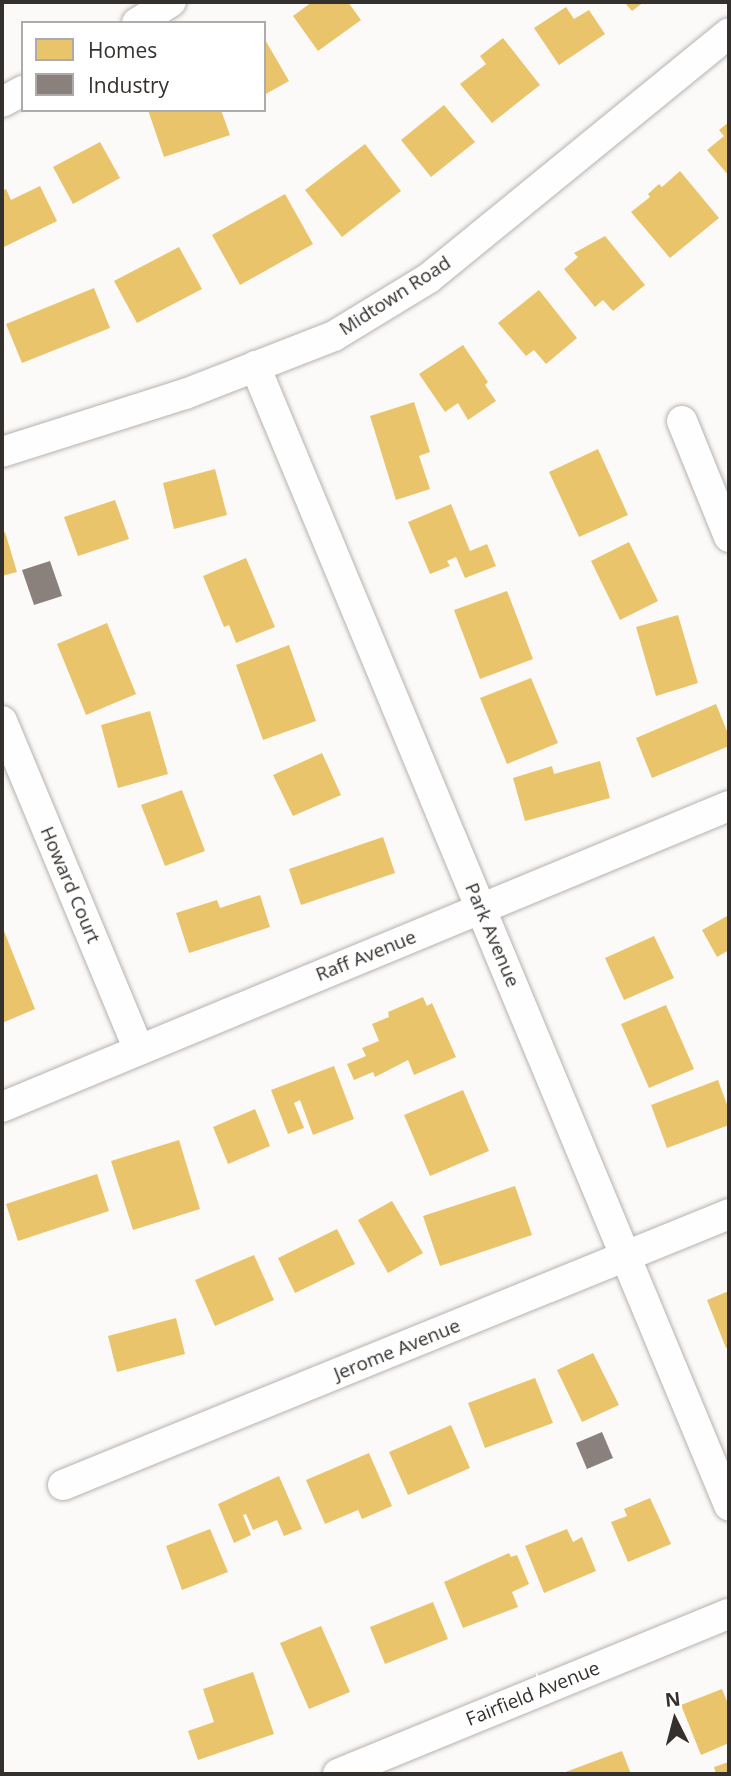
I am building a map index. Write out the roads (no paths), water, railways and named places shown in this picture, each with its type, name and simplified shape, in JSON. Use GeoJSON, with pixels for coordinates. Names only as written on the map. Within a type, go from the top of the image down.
{"type":"FeatureCollection","features":[{"type":"Feature","properties":{"kind":"street"},"geometry":{"type":"LineString","coordinates":[[140,21],[171,2]]}},
{"type":"Feature","properties":{"kind":"street","name":"Midtown Road"},"geometry":{"type":"LineString","coordinates":[[2,452],[185,394],[334,336],[429,278],[729,33]]}},
{"type":"Feature","properties":{"kind":"street"},"geometry":{"type":"LineString","coordinates":[[2,102],[21,92]]}},
{"type":"Feature","properties":{"kind":"street","name":"Park Avenue"},"geometry":{"type":"LineString","coordinates":[[256,366],[729,1504]]}},
{"type":"Feature","properties":{"kind":"street"},"geometry":{"type":"LineString","coordinates":[[682,421],[729,537]]}},
{"type":"Feature","properties":{"kind":"street","name":"Howard Court"},"geometry":{"type":"LineString","coordinates":[[2,721],[139,1050]]}},
{"type":"Feature","properties":{"kind":"street","name":"Raff Avenue"},"geometry":{"type":"LineString","coordinates":[[2,1107],[729,806]]}},
{"type":"Feature","properties":{"kind":"street","name":"Jerome Avenue"},"geometry":{"type":"LineString","coordinates":[[63,1485],[729,1214]]}},
{"type":"Feature","properties":{"kind":"street","name":"Fairfield Avenue"},"geometry":{"type":"LineString","coordinates":[[338,1774],[729,1614]]}}]}
